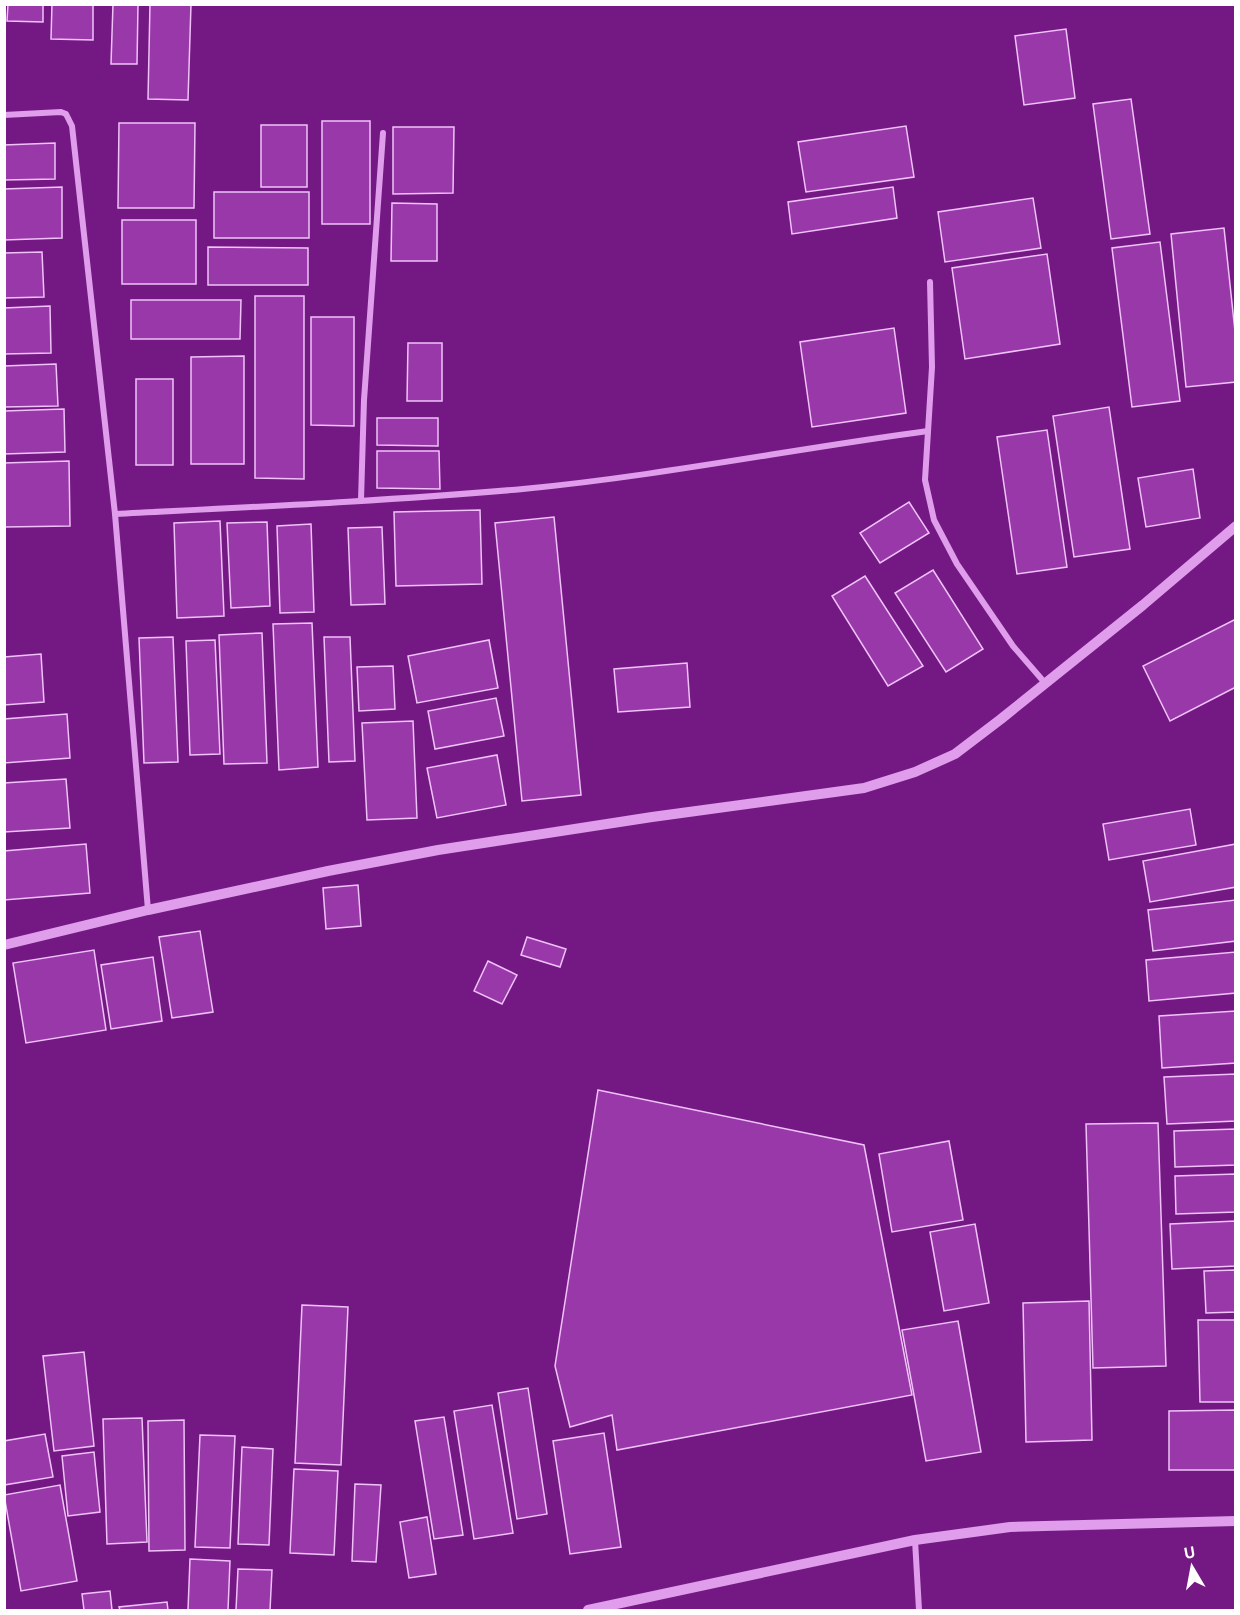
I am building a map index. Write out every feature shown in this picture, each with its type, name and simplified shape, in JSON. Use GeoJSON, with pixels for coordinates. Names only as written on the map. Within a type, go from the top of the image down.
{"type":"FeatureCollection","features":[{"type":"Feature","properties":{"kind":"street"},"geometry":{"type":"LineString","coordinates":[[4,115],[61,112],[66,114],[72,126],[115,513],[148,910]]}},
{"type":"Feature","properties":{"kind":"street"},"geometry":{"type":"LineString","coordinates":[[361,500],[364,400],[383,133]]}},
{"type":"Feature","properties":{"kind":"street"},"geometry":{"type":"LineString","coordinates":[[930,282],[932,367],[925,480],[934,520],[957,564],[1013,646],[1045,683]]}},
{"type":"Feature","properties":{"kind":"street"},"geometry":{"type":"LineString","coordinates":[[115,513],[524,489],[668,471],[928,431]]}},
{"type":"Feature","properties":{"kind":"street"},"geometry":{"type":"LineString","coordinates":[[4,945],[148,910],[438,850],[652,817],[864,788],[915,772],[955,754],[1143,605],[1236,526]]}},
{"type":"Feature","properties":{"kind":"street"},"geometry":{"type":"LineString","coordinates":[[588,1611],[915,1540],[1010,1527],[1236,1521]]}},
{"type":"Feature","properties":{"kind":"street"},"geometry":{"type":"LineString","coordinates":[[915,1540],[919,1611]]}},
{"type":"Feature","properties":{"kind":"building"},"geometry":{"type":"Polygon","coordinates":[[[8,4],[43,4],[43,22],[7,21],[8,4]]]}},
{"type":"Feature","properties":{"kind":"building"},"geometry":{"type":"Polygon","coordinates":[[[52,4],[93,4],[93,40],[51,39],[52,4]]]}},
{"type":"Feature","properties":{"kind":"building"},"geometry":{"type":"Polygon","coordinates":[[[113,4],[138,4],[137,64],[111,64],[113,4]]]}},
{"type":"Feature","properties":{"kind":"building"},"geometry":{"type":"Polygon","coordinates":[[[150,4],[191,4],[188,100],[148,99],[150,4]]]}},
{"type":"Feature","properties":{"kind":"building"},"geometry":{"type":"Polygon","coordinates":[[[1066,29],[1075,98],[1024,105],[1015,36],[1066,29]]]}},
{"type":"Feature","properties":{"kind":"building"},"geometry":{"type":"Polygon","coordinates":[[[1131,99],[1150,234],[1111,239],[1093,104],[1131,99]]]}},
{"type":"Feature","properties":{"kind":"building"},"geometry":{"type":"Polygon","coordinates":[[[322,121],[370,121],[370,224],[322,224],[322,121]]]}},
{"type":"Feature","properties":{"kind":"building"},"geometry":{"type":"Polygon","coordinates":[[[119,123],[195,123],[194,208],[118,208],[119,123]]]}},
{"type":"Feature","properties":{"kind":"building"},"geometry":{"type":"Polygon","coordinates":[[[261,125],[307,125],[307,187],[261,187],[261,125]]]}},
{"type":"Feature","properties":{"kind":"building"},"geometry":{"type":"Polygon","coordinates":[[[906,126],[914,177],[806,192],[798,142],[906,126]]]}},
{"type":"Feature","properties":{"kind":"building"},"geometry":{"type":"Polygon","coordinates":[[[393,127],[454,127],[453,193],[393,194],[393,127]]]}},
{"type":"Feature","properties":{"kind":"building"},"geometry":{"type":"Polygon","coordinates":[[[55,143],[55,179],[4,180],[4,145],[55,143]]]}},
{"type":"Feature","properties":{"kind":"building"},"geometry":{"type":"Polygon","coordinates":[[[62,187],[62,238],[4,240],[4,189],[62,187]]]}},
{"type":"Feature","properties":{"kind":"building"},"geometry":{"type":"Polygon","coordinates":[[[893,187],[897,218],[792,234],[788,202],[893,187]]]}},
{"type":"Feature","properties":{"kind":"building"},"geometry":{"type":"Polygon","coordinates":[[[214,192],[309,192],[309,238],[214,238],[214,192]]]}},
{"type":"Feature","properties":{"kind":"building"},"geometry":{"type":"Polygon","coordinates":[[[1033,198],[1041,248],[945,262],[938,212],[1033,198]]]}},
{"type":"Feature","properties":{"kind":"building"},"geometry":{"type":"Polygon","coordinates":[[[392,203],[437,204],[437,261],[391,261],[392,203]]]}},
{"type":"Feature","properties":{"kind":"building"},"geometry":{"type":"Polygon","coordinates":[[[122,220],[196,220],[196,284],[122,284],[122,220]]]}},
{"type":"Feature","properties":{"kind":"building"},"geometry":{"type":"Polygon","coordinates":[[[1224,228],[1236,341],[1236,382],[1186,387],[1171,234],[1224,228]]]}},
{"type":"Feature","properties":{"kind":"building"},"geometry":{"type":"Polygon","coordinates":[[[1160,242],[1180,401],[1132,407],[1112,248],[1160,242]]]}},
{"type":"Feature","properties":{"kind":"building"},"geometry":{"type":"Polygon","coordinates":[[[208,247],[308,248],[308,285],[208,285],[208,247]]]}},
{"type":"Feature","properties":{"kind":"building"},"geometry":{"type":"Polygon","coordinates":[[[42,252],[44,297],[4,298],[4,253],[42,252]]]}},
{"type":"Feature","properties":{"kind":"building"},"geometry":{"type":"Polygon","coordinates":[[[1047,254],[1060,344],[965,359],[952,268],[1047,254]]]}},
{"type":"Feature","properties":{"kind":"building"},"geometry":{"type":"Polygon","coordinates":[[[255,296],[304,296],[304,479],[255,478],[255,296]]]}},
{"type":"Feature","properties":{"kind":"building"},"geometry":{"type":"Polygon","coordinates":[[[131,300],[241,300],[240,339],[131,339],[131,300]]]}},
{"type":"Feature","properties":{"kind":"building"},"geometry":{"type":"Polygon","coordinates":[[[50,306],[51,353],[4,354],[4,308],[50,306]]]}},
{"type":"Feature","properties":{"kind":"building"},"geometry":{"type":"Polygon","coordinates":[[[311,317],[354,317],[354,426],[311,425],[311,317]]]}},
{"type":"Feature","properties":{"kind":"building"},"geometry":{"type":"Polygon","coordinates":[[[894,328],[906,413],[812,427],[800,342],[894,328]]]}},
{"type":"Feature","properties":{"kind":"building"},"geometry":{"type":"Polygon","coordinates":[[[408,343],[442,343],[442,401],[407,401],[408,343]]]}},
{"type":"Feature","properties":{"kind":"building"},"geometry":{"type":"Polygon","coordinates":[[[244,356],[244,464],[191,464],[191,357],[244,356]]]}},
{"type":"Feature","properties":{"kind":"building"},"geometry":{"type":"Polygon","coordinates":[[[56,364],[58,406],[4,407],[4,366],[56,364]]]}},
{"type":"Feature","properties":{"kind":"building"},"geometry":{"type":"Polygon","coordinates":[[[136,379],[173,379],[173,465],[136,465],[136,379]]]}},
{"type":"Feature","properties":{"kind":"building"},"geometry":{"type":"Polygon","coordinates":[[[1109,407],[1130,549],[1074,557],[1053,416],[1109,407]]]}},
{"type":"Feature","properties":{"kind":"building"},"geometry":{"type":"Polygon","coordinates":[[[64,409],[65,452],[4,454],[4,411],[64,409]]]}},
{"type":"Feature","properties":{"kind":"building"},"geometry":{"type":"Polygon","coordinates":[[[377,418],[438,418],[438,446],[377,445],[377,418]]]}},
{"type":"Feature","properties":{"kind":"building"},"geometry":{"type":"Polygon","coordinates":[[[1047,430],[1067,567],[1017,574],[997,437],[1047,430]]]}},
{"type":"Feature","properties":{"kind":"building"},"geometry":{"type":"Polygon","coordinates":[[[377,451],[439,451],[440,489],[377,488],[377,451]]]}},
{"type":"Feature","properties":{"kind":"building"},"geometry":{"type":"Polygon","coordinates":[[[69,461],[70,526],[4,527],[4,463],[69,461]]]}},
{"type":"Feature","properties":{"kind":"building"},"geometry":{"type":"Polygon","coordinates":[[[1193,469],[1200,518],[1146,527],[1138,478],[1193,469]]]}},
{"type":"Feature","properties":{"kind":"building"},"geometry":{"type":"Polygon","coordinates":[[[909,502],[929,533],[880,563],[860,533],[909,502]]]}},
{"type":"Feature","properties":{"kind":"building"},"geometry":{"type":"Polygon","coordinates":[[[480,510],[482,584],[396,586],[394,512],[480,510]]]}},
{"type":"Feature","properties":{"kind":"building"},"geometry":{"type":"Polygon","coordinates":[[[554,517],[581,795],[522,801],[495,523],[554,517]]]}},
{"type":"Feature","properties":{"kind":"building"},"geometry":{"type":"Polygon","coordinates":[[[220,521],[224,616],[177,618],[174,523],[220,521]]]}},
{"type":"Feature","properties":{"kind":"building"},"geometry":{"type":"Polygon","coordinates":[[[267,522],[270,606],[231,608],[227,523],[267,522]]]}},
{"type":"Feature","properties":{"kind":"building"},"geometry":{"type":"Polygon","coordinates":[[[311,524],[314,612],[280,613],[277,526],[311,524]]]}},
{"type":"Feature","properties":{"kind":"building"},"geometry":{"type":"Polygon","coordinates":[[[382,527],[385,604],[351,605],[348,528],[382,527]]]}},
{"type":"Feature","properties":{"kind":"building"},"geometry":{"type":"Polygon","coordinates":[[[933,570],[983,649],[946,672],[895,593],[933,570]]]}},
{"type":"Feature","properties":{"kind":"building"},"geometry":{"type":"Polygon","coordinates":[[[865,576],[923,666],[888,686],[832,596],[865,576]]]}},
{"type":"Feature","properties":{"kind":"building"},"geometry":{"type":"Polygon","coordinates":[[[1236,619],[1236,687],[1170,721],[1143,666],[1236,619]]]}},
{"type":"Feature","properties":{"kind":"building"},"geometry":{"type":"Polygon","coordinates":[[[312,623],[318,767],[279,770],[273,624],[312,623]]]}},
{"type":"Feature","properties":{"kind":"building"},"geometry":{"type":"Polygon","coordinates":[[[262,633],[267,763],[224,764],[219,635],[262,633]]]}},
{"type":"Feature","properties":{"kind":"building"},"geometry":{"type":"Polygon","coordinates":[[[173,637],[178,762],[144,763],[139,638],[173,637]]]}},
{"type":"Feature","properties":{"kind":"building"},"geometry":{"type":"Polygon","coordinates":[[[324,637],[350,637],[355,761],[329,762],[324,637]]]}},
{"type":"Feature","properties":{"kind":"building"},"geometry":{"type":"Polygon","coordinates":[[[215,640],[220,754],[190,755],[186,641],[215,640]]]}},
{"type":"Feature","properties":{"kind":"building"},"geometry":{"type":"Polygon","coordinates":[[[489,640],[498,688],[417,703],[408,656],[489,640]]]}},
{"type":"Feature","properties":{"kind":"building"},"geometry":{"type":"Polygon","coordinates":[[[41,654],[44,702],[4,705],[4,657],[41,654]]]}},
{"type":"Feature","properties":{"kind":"building"},"geometry":{"type":"Polygon","coordinates":[[[687,663],[690,707],[618,712],[614,669],[687,663]]]}},
{"type":"Feature","properties":{"kind":"building"},"geometry":{"type":"Polygon","coordinates":[[[393,666],[395,709],[359,711],[357,667],[393,666]]]}},
{"type":"Feature","properties":{"kind":"building"},"geometry":{"type":"Polygon","coordinates":[[[496,698],[504,736],[435,749],[428,711],[496,698]]]}},
{"type":"Feature","properties":{"kind":"building"},"geometry":{"type":"Polygon","coordinates":[[[67,714],[70,758],[4,763],[4,719],[67,714]]]}},
{"type":"Feature","properties":{"kind":"building"},"geometry":{"type":"Polygon","coordinates":[[[413,721],[417,818],[367,820],[362,723],[413,721]]]}},
{"type":"Feature","properties":{"kind":"building"},"geometry":{"type":"Polygon","coordinates":[[[497,755],[506,805],[437,818],[427,768],[497,755]]]}},
{"type":"Feature","properties":{"kind":"building"},"geometry":{"type":"Polygon","coordinates":[[[66,779],[70,828],[4,832],[4,783],[66,779]]]}},
{"type":"Feature","properties":{"kind":"building"},"geometry":{"type":"Polygon","coordinates":[[[1190,809],[1196,845],[1109,860],[1103,824],[1190,809]]]}},
{"type":"Feature","properties":{"kind":"building"},"geometry":{"type":"Polygon","coordinates":[[[86,844],[90,893],[4,900],[4,851],[86,844]]]}},
{"type":"Feature","properties":{"kind":"building"},"geometry":{"type":"Polygon","coordinates":[[[1236,844],[1236,887],[1150,902],[1143,861],[1236,844]]]}},
{"type":"Feature","properties":{"kind":"building"},"geometry":{"type":"Polygon","coordinates":[[[358,885],[361,926],[326,929],[323,888],[358,885]]]}},
{"type":"Feature","properties":{"kind":"building"},"geometry":{"type":"Polygon","coordinates":[[[1236,900],[1236,941],[1153,951],[1148,910],[1236,900]]]}},
{"type":"Feature","properties":{"kind":"building"},"geometry":{"type":"Polygon","coordinates":[[[200,931],[213,1012],[172,1018],[159,937],[200,931]]]}},
{"type":"Feature","properties":{"kind":"building"},"geometry":{"type":"Polygon","coordinates":[[[527,937],[566,949],[560,967],[521,955],[527,937]]]}},
{"type":"Feature","properties":{"kind":"building"},"geometry":{"type":"Polygon","coordinates":[[[94,950],[106,1030],[26,1043],[13,963],[94,950]]]}},
{"type":"Feature","properties":{"kind":"building"},"geometry":{"type":"Polygon","coordinates":[[[1236,952],[1236,993],[1149,1001],[1146,960],[1236,952]]]}},
{"type":"Feature","properties":{"kind":"building"},"geometry":{"type":"Polygon","coordinates":[[[153,957],[162,1021],[111,1029],[101,965],[153,957]]]}},
{"type":"Feature","properties":{"kind":"building"},"geometry":{"type":"Polygon","coordinates":[[[488,961],[517,975],[502,1004],[474,991],[488,961]]]}},
{"type":"Feature","properties":{"kind":"building"},"geometry":{"type":"Polygon","coordinates":[[[1236,1011],[1236,1063],[1162,1068],[1159,1016],[1236,1011]]]}},
{"type":"Feature","properties":{"kind":"building"},"geometry":{"type":"Polygon","coordinates":[[[1236,1074],[1236,1121],[1167,1124],[1164,1077],[1236,1074]]]}},
{"type":"Feature","properties":{"kind":"building"},"geometry":{"type":"Polygon","coordinates":[[[598,1090],[864,1145],[912,1395],[617,1450],[612,1415],[570,1427],[555,1366],[598,1090]]]}},
{"type":"Feature","properties":{"kind":"building"},"geometry":{"type":"Polygon","coordinates":[[[1158,1123],[1166,1366],[1093,1368],[1086,1124],[1158,1123]]]}},
{"type":"Feature","properties":{"kind":"building"},"geometry":{"type":"Polygon","coordinates":[[[1236,1129],[1236,1165],[1175,1167],[1174,1131],[1236,1129]]]}},
{"type":"Feature","properties":{"kind":"building"},"geometry":{"type":"Polygon","coordinates":[[[949,1141],[963,1220],[892,1232],[879,1154],[949,1141]]]}},
{"type":"Feature","properties":{"kind":"building"},"geometry":{"type":"Polygon","coordinates":[[[1236,1174],[1236,1212],[1176,1214],[1175,1176],[1236,1174]]]}},
{"type":"Feature","properties":{"kind":"building"},"geometry":{"type":"Polygon","coordinates":[[[1236,1221],[1236,1266],[1172,1269],[1170,1224],[1236,1221]]]}},
{"type":"Feature","properties":{"kind":"building"},"geometry":{"type":"Polygon","coordinates":[[[975,1224],[989,1303],[944,1311],[930,1232],[975,1224]]]}},
{"type":"Feature","properties":{"kind":"building"},"geometry":{"type":"Polygon","coordinates":[[[1236,1270],[1236,1312],[1206,1313],[1204,1271],[1236,1270]]]}},
{"type":"Feature","properties":{"kind":"building"},"geometry":{"type":"Polygon","coordinates":[[[1089,1301],[1092,1440],[1026,1442],[1023,1303],[1089,1301]]]}},
{"type":"Feature","properties":{"kind":"building"},"geometry":{"type":"Polygon","coordinates":[[[302,1305],[348,1307],[341,1465],[295,1463],[302,1305]]]}},
{"type":"Feature","properties":{"kind":"building"},"geometry":{"type":"Polygon","coordinates":[[[1198,1320],[1236,1320],[1236,1402],[1200,1402],[1198,1320]]]}},
{"type":"Feature","properties":{"kind":"building"},"geometry":{"type":"Polygon","coordinates":[[[958,1321],[981,1452],[926,1461],[902,1330],[958,1321]]]}},
{"type":"Feature","properties":{"kind":"building"},"geometry":{"type":"Polygon","coordinates":[[[84,1352],[94,1446],[54,1451],[43,1356],[84,1352]]]}},
{"type":"Feature","properties":{"kind":"building"},"geometry":{"type":"Polygon","coordinates":[[[528,1388],[547,1514],[517,1519],[498,1393],[528,1388]]]}},
{"type":"Feature","properties":{"kind":"building"},"geometry":{"type":"Polygon","coordinates":[[[492,1405],[513,1533],[474,1539],[454,1411],[492,1405]]]}},
{"type":"Feature","properties":{"kind":"building"},"geometry":{"type":"Polygon","coordinates":[[[1236,1410],[1236,1470],[1169,1470],[1169,1411],[1236,1410]]]}},
{"type":"Feature","properties":{"kind":"building"},"geometry":{"type":"Polygon","coordinates":[[[444,1417],[463,1535],[434,1539],[415,1421],[444,1417]]]}},
{"type":"Feature","properties":{"kind":"building"},"geometry":{"type":"Polygon","coordinates":[[[142,1418],[147,1542],[107,1544],[103,1419],[142,1418]]]}},
{"type":"Feature","properties":{"kind":"building"},"geometry":{"type":"Polygon","coordinates":[[[184,1420],[185,1550],[149,1551],[148,1421],[184,1420]]]}},
{"type":"Feature","properties":{"kind":"building"},"geometry":{"type":"Polygon","coordinates":[[[604,1433],[621,1547],[570,1554],[553,1441],[604,1433]]]}},
{"type":"Feature","properties":{"kind":"building"},"geometry":{"type":"Polygon","coordinates":[[[45,1434],[53,1477],[4,1485],[4,1441],[45,1434]]]}},
{"type":"Feature","properties":{"kind":"building"},"geometry":{"type":"Polygon","coordinates":[[[200,1435],[235,1436],[230,1548],[195,1547],[200,1435]]]}},
{"type":"Feature","properties":{"kind":"building"},"geometry":{"type":"Polygon","coordinates":[[[242,1447],[273,1449],[269,1545],[238,1544],[242,1447]]]}},
{"type":"Feature","properties":{"kind":"building"},"geometry":{"type":"Polygon","coordinates":[[[94,1452],[100,1512],[68,1516],[62,1456],[94,1452]]]}},
{"type":"Feature","properties":{"kind":"building"},"geometry":{"type":"Polygon","coordinates":[[[294,1469],[338,1471],[334,1555],[290,1553],[294,1469]]]}},
{"type":"Feature","properties":{"kind":"building"},"geometry":{"type":"Polygon","coordinates":[[[355,1484],[381,1485],[376,1562],[352,1561],[355,1484]]]}},
{"type":"Feature","properties":{"kind":"building"},"geometry":{"type":"Polygon","coordinates":[[[60,1485],[77,1581],[21,1591],[4,1495],[60,1485]]]}},
{"type":"Feature","properties":{"kind":"building"},"geometry":{"type":"Polygon","coordinates":[[[427,1517],[436,1574],[409,1578],[400,1522],[427,1517]]]}},
{"type":"Feature","properties":{"kind":"building"},"geometry":{"type":"Polygon","coordinates":[[[190,1559],[230,1561],[228,1610],[188,1610],[190,1559]]]}},
{"type":"Feature","properties":{"kind":"building"},"geometry":{"type":"Polygon","coordinates":[[[238,1569],[272,1570],[270,1610],[236,1610],[238,1569]]]}},
{"type":"Feature","properties":{"kind":"building"},"geometry":{"type":"Polygon","coordinates":[[[110,1591],[112,1610],[84,1610],[82,1594],[110,1591]]]}},
{"type":"Feature","properties":{"kind":"building"},"geometry":{"type":"Polygon","coordinates":[[[167,1602],[168,1610],[120,1610],[119,1607],[167,1602]]]}}]}
